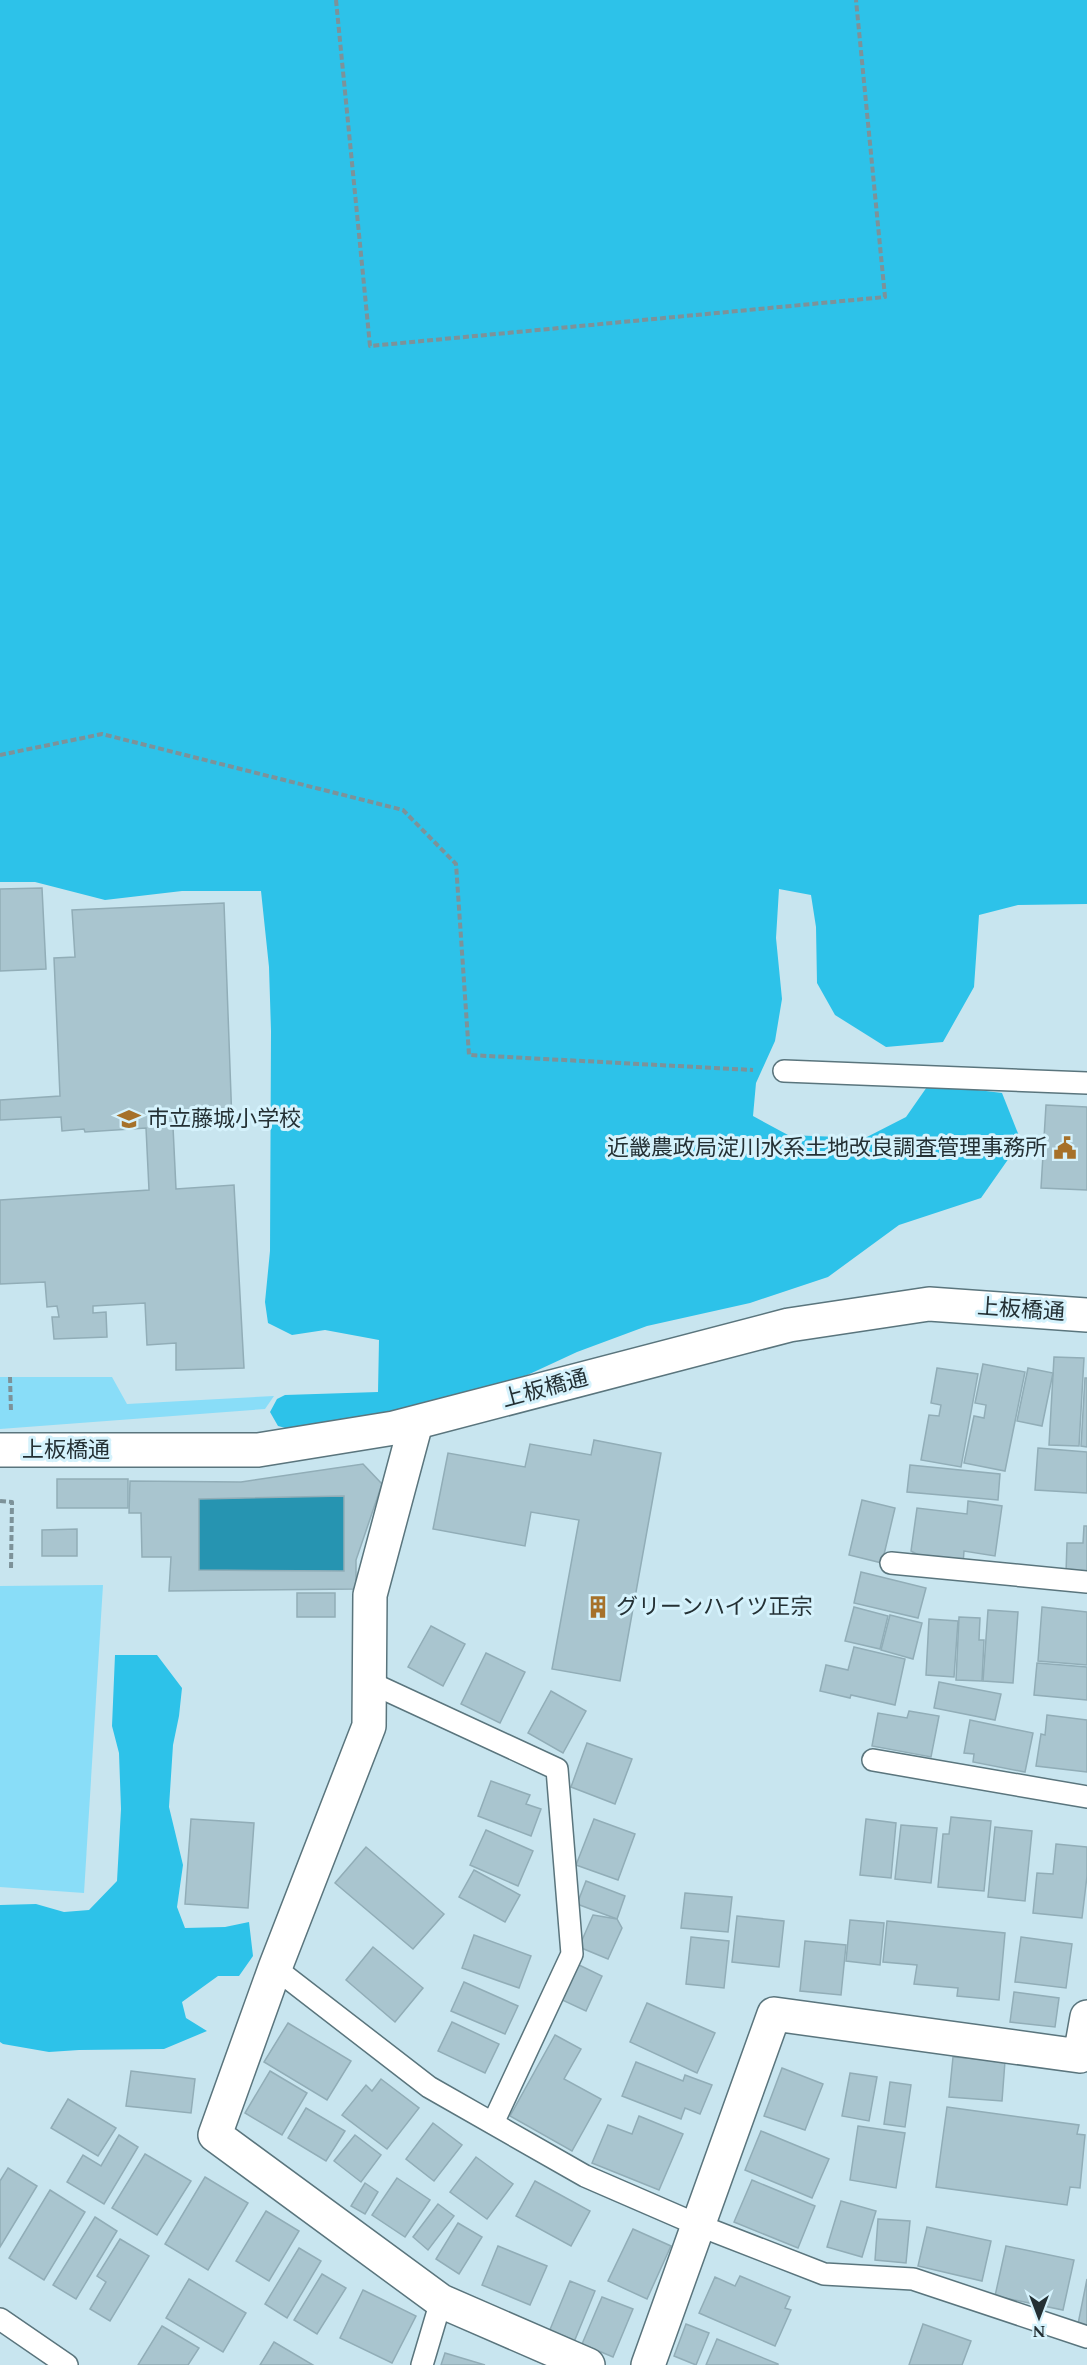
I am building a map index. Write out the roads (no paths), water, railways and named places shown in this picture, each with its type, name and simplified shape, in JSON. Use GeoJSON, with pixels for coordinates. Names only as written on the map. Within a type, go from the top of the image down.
{"type":"FeatureCollection","features":[{"type":"Feature","properties":{"kind":"street","name":"上板橋通"},"geometry":{"type":"LineString","coordinates":[[0,1450],[258,1450],[416,1423],[789,1325],[929,1304],[1087,1315]]}},
{"type":"Feature","properties":{"kind":"street"},"geometry":{"type":"LineString","coordinates":[[416,1423],[370,1595],[369,1726],[275,1968],[215,2135],[441,2301],[588,2365]]}},
{"type":"Feature","properties":{"kind":"street"},"geometry":{"type":"LineString","coordinates":[[648,2365],[774,2014],[1080,2056],[1086,2034]]}},
{"type":"Feature","properties":{"kind":"lane"},"geometry":{"type":"LineString","coordinates":[[784,1071],[1087,1083]]}},
{"type":"Feature","properties":{"kind":"lane"},"geometry":{"type":"LineString","coordinates":[[891,1563],[1087,1582]]}},
{"type":"Feature","properties":{"kind":"lane"},"geometry":{"type":"LineString","coordinates":[[369,1682],[558,1769],[572,1954],[493,2123]]}},
{"type":"Feature","properties":{"kind":"lane"},"geometry":{"type":"LineString","coordinates":[[873,1760],[1087,1797]]}},
{"type":"Feature","properties":{"kind":"lane"},"geometry":{"type":"LineString","coordinates":[[275,1968],[429,2087],[585,2175],[698,2225],[824,2274],[913,2278],[1087,2337]]}},
{"type":"Feature","properties":{"kind":"lane"},"geometry":{"type":"LineString","coordinates":[[422,2365],[441,2301]]}},
{"type":"Feature","properties":{"kind":"lane"},"geometry":{"type":"LineString","coordinates":[[0,2319],[67,2365]]}},
{"type":"Feature","properties":{"kind":"place","name":"市立藤城小学校"},"geometry":{"type":"Point","coordinates":[129,1119]}},
{"type":"Feature","properties":{"kind":"place","name":"近畿農政局淀川水系土地改良調査管理事務所"},"geometry":{"type":"Point","coordinates":[1065,1148]}},
{"type":"Feature","properties":{"kind":"place","name":"グリーンハイツ正宗"},"geometry":{"type":"Point","coordinates":[598,1607]}}]}
